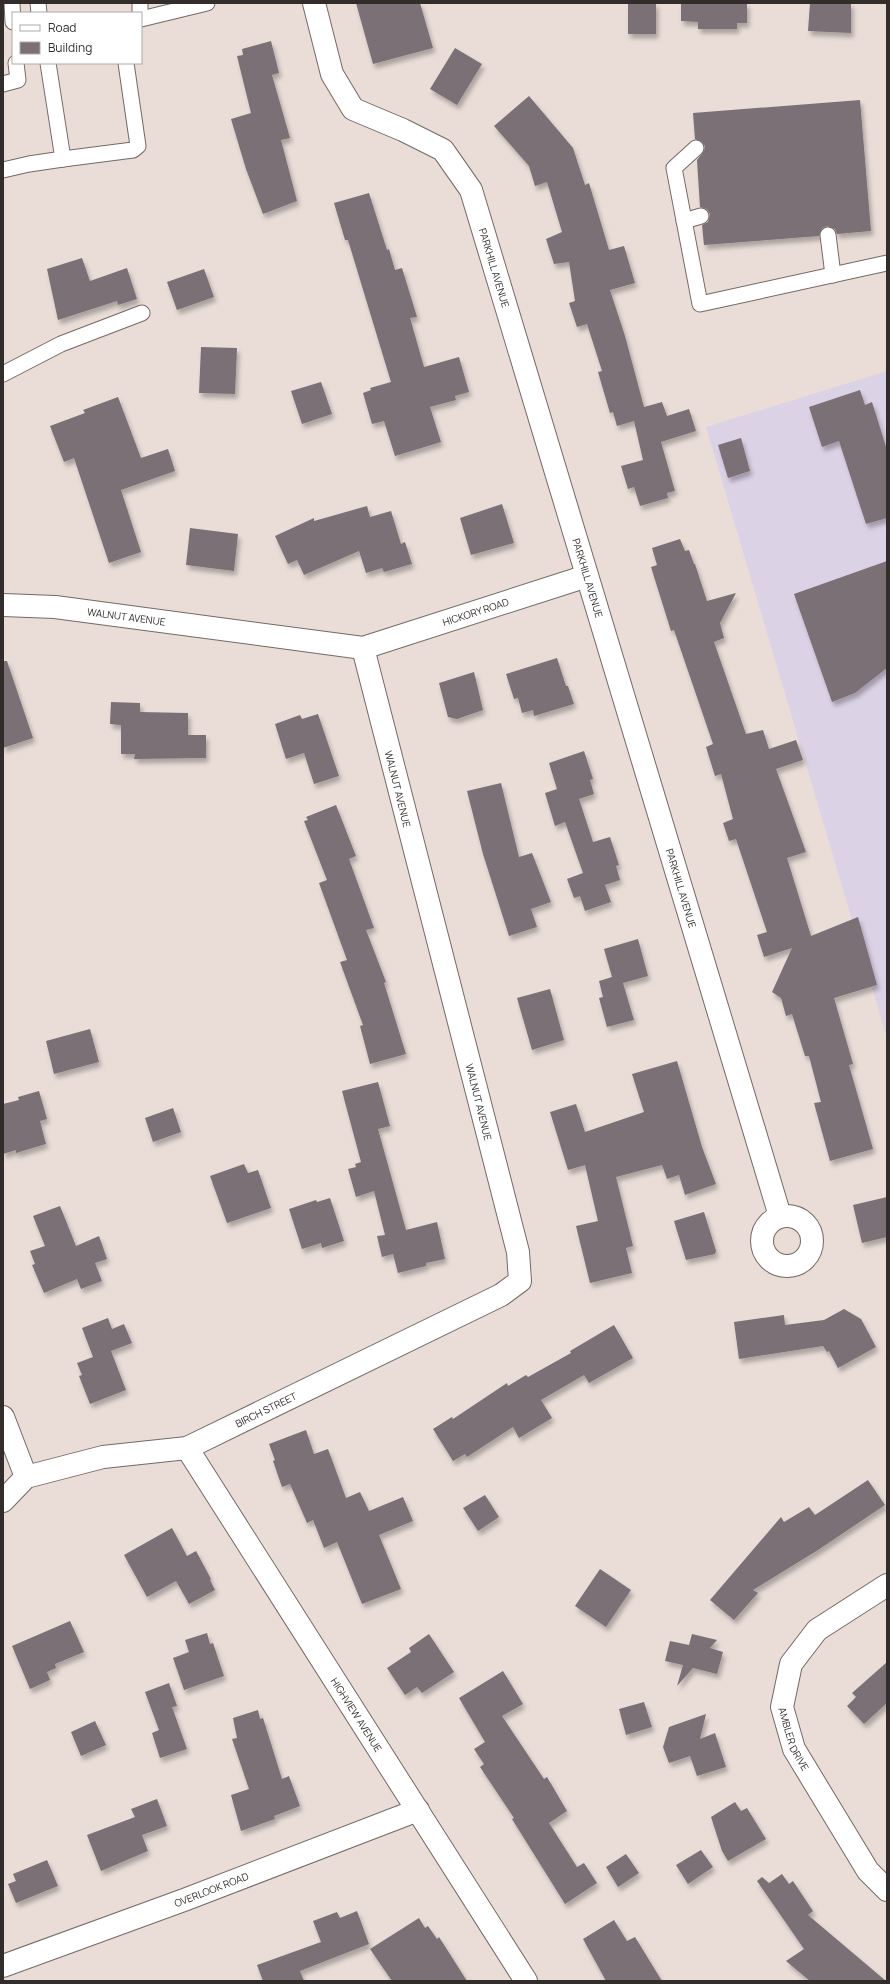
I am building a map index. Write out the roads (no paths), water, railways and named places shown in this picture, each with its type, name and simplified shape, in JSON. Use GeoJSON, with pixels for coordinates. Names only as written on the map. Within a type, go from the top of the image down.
{"type":"FeatureCollection","features":[{"type":"Feature","properties":{"kind":"street","name":"PARKHILL AVENUE"},"geometry":{"type":"LineString","coordinates":[[314,3],[332,74],[353,109],[403,130],[443,150],[472,190],[780,1216]]}},
{"type":"Feature","properties":{"kind":"street","name":"HICKORY ROAD"},"geometry":{"type":"LineString","coordinates":[[363,648],[587,576]]}},
{"type":"Feature","properties":{"kind":"street","name":"WALNUT AVENUE"},"geometry":{"type":"LineString","coordinates":[[3,605],[55,607],[363,648],[518,1252],[520,1281]]}},
{"type":"Feature","properties":{"kind":"street","name":"BIRCH STREET"},"geometry":{"type":"LineString","coordinates":[[26,1477],[103,1457],[187,1448],[494,1299],[520,1281]]}},
{"type":"Feature","properties":{"kind":"street"},"geometry":{"type":"LineString","coordinates":[[3,1418],[26,1477],[3,1501]]}},
{"type":"Feature","properties":{"kind":"street","name":"HIGHVIEW AVENUE"},"geometry":{"type":"LineString","coordinates":[[187,1448],[526,1981]]}},
{"type":"Feature","properties":{"kind":"street","name":"AMBLER DRIVE"},"geometry":{"type":"LineString","coordinates":[[887,1585],[817,1630],[791,1664],[782,1707],[794,1749],[868,1871],[887,1890]]}},
{"type":"Feature","properties":{"kind":"street","name":"OVERLOOK ROAD"},"geometry":{"type":"LineString","coordinates":[[3,1966],[184,1900],[418,1810]]}},
{"type":"Feature","properties":{"kind":"lane"},"geometry":{"type":"LineString","coordinates":[[142,19],[207,3]]}},
{"type":"Feature","properties":{"kind":"lane"},"geometry":{"type":"LineString","coordinates":[[3,84],[18,80],[16,64]]}},
{"type":"Feature","properties":{"kind":"lane"},"geometry":{"type":"LineString","coordinates":[[48,64],[63,158]]}},
{"type":"Feature","properties":{"kind":"lane"},"geometry":{"type":"LineString","coordinates":[[3,170],[63,158],[133,150],[138,146],[126,64]]}},
{"type":"Feature","properties":{"kind":"lane"},"geometry":{"type":"LineString","coordinates":[[696,148],[674,168],[700,304],[887,263]]}},
{"type":"Feature","properties":{"kind":"lane"},"geometry":{"type":"LineString","coordinates":[[684,221],[701,216]]}},
{"type":"Feature","properties":{"kind":"lane"},"geometry":{"type":"LineString","coordinates":[[828,235],[833,275]]}},
{"type":"Feature","properties":{"kind":"lane"},"geometry":{"type":"LineString","coordinates":[[3,374],[61,344],[142,313]]}}]}
